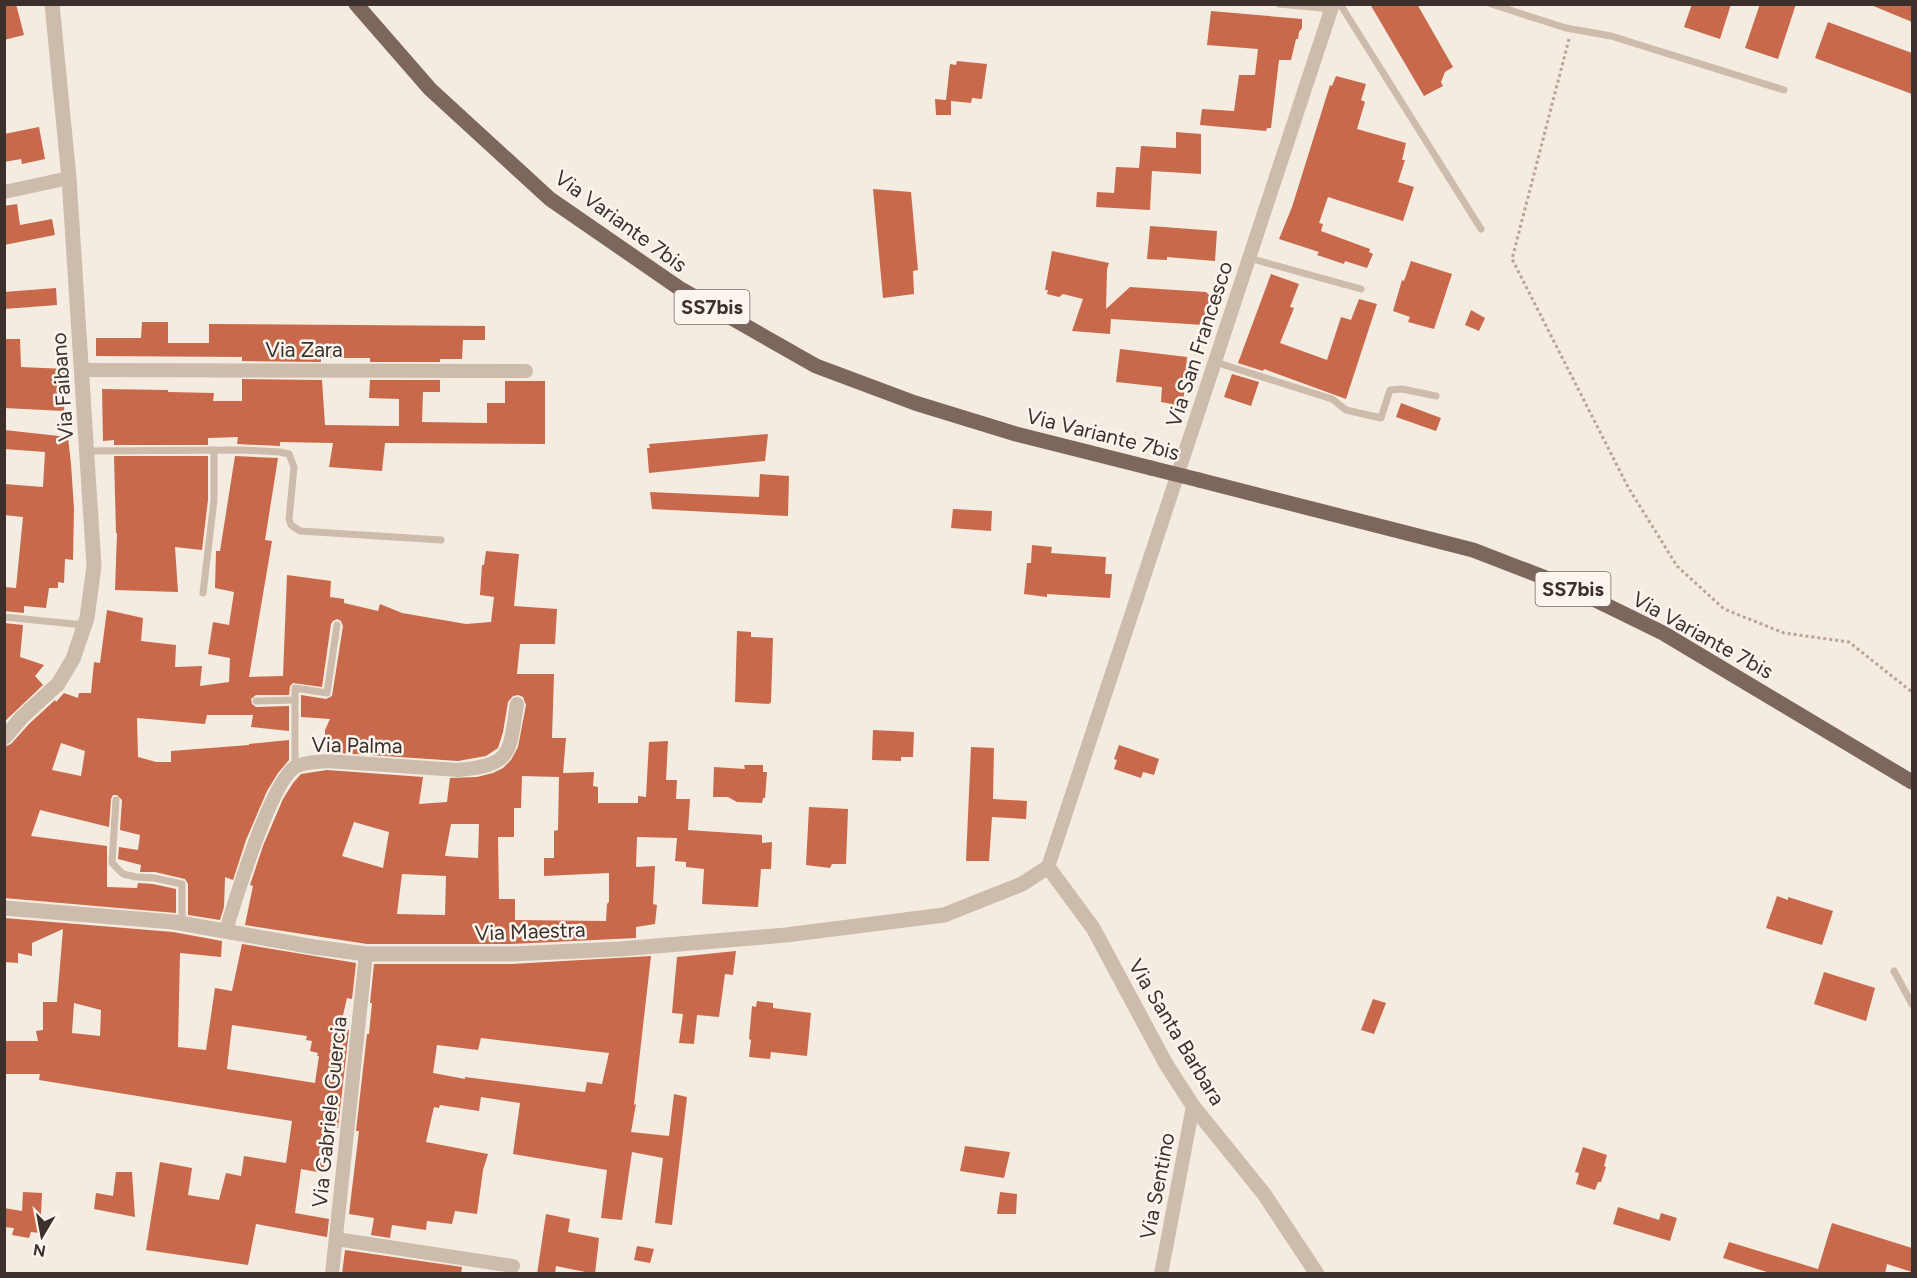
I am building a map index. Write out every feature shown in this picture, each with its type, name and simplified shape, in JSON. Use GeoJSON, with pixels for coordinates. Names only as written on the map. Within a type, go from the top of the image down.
{"type":"FeatureCollection","features":[{"type":"Feature","properties":{"kind":"main road","name":"Via Variante 7bis"},"geometry":{"type":"LineString","coordinates":[[356,4],[430,89],[550,199],[679,288],[816,366],[915,403],[1016,434],[1473,550],[1569,587],[1662,633],[1912,782]]}},
{"type":"Feature","properties":{"kind":"street","name":"Via Faibano"},"geometry":{"type":"LineString","coordinates":[[4,738],[22,717],[58,684],[73,659],[84,625],[94,566],[69,178],[52,4]]}},
{"type":"Feature","properties":{"kind":"street","name":"Via San Francesco"},"geometry":{"type":"LineString","coordinates":[[1048,867],[1335,6]]}},
{"type":"Feature","properties":{"kind":"street"},"geometry":{"type":"LineString","coordinates":[[4,192],[69,178]]}},
{"type":"Feature","properties":{"kind":"street","name":"Via Zara"},"geometry":{"type":"LineString","coordinates":[[82,370],[526,371]]}},
{"type":"Feature","properties":{"kind":"street","name":"Via Palma"},"geometry":{"type":"LineString","coordinates":[[226,930],[267,812],[285,779],[295,767],[327,761],[458,770],[478,768],[504,757],[509,749],[517,704]]}},
{"type":"Feature","properties":{"kind":"street","name":"Via Maestra"},"geometry":{"type":"LineString","coordinates":[[4,908],[182,923],[366,954],[511,954],[620,949],[786,935],[944,915],[1022,884],[1048,867]]}},
{"type":"Feature","properties":{"kind":"street","name":"Via Santa Barbara"},"geometry":{"type":"LineString","coordinates":[[1048,867],[1093,928],[1166,1064],[1193,1106],[1264,1194],[1317,1274]]}},
{"type":"Feature","properties":{"kind":"street","name":"Via Gabriele Guercia"},"geometry":{"type":"LineString","coordinates":[[332,1274],[366,954]]}},
{"type":"Feature","properties":{"kind":"street","name":"Via Sentino"},"geometry":{"type":"LineString","coordinates":[[1161,1274],[1193,1106]]}},
{"type":"Feature","properties":{"kind":"street"},"geometry":{"type":"LineString","coordinates":[[336,1239],[513,1266]]}},
{"type":"Feature","properties":{"kind":"lane"},"geometry":{"type":"LineString","coordinates":[[1279,4],[1335,6],[1481,229]]}},
{"type":"Feature","properties":{"kind":"lane"},"geometry":{"type":"LineString","coordinates":[[1491,4],[1571,29],[1611,36],[1784,90]]}},
{"type":"Feature","properties":{"kind":"lane"},"geometry":{"type":"LineString","coordinates":[[1250,258],[1361,289]]}},
{"type":"Feature","properties":{"kind":"lane"},"geometry":{"type":"LineString","coordinates":[[1215,362],[1332,399],[1346,410],[1381,418],[1390,390],[1402,388],[1436,396]]}},
{"type":"Feature","properties":{"kind":"lane"},"geometry":{"type":"LineString","coordinates":[[87,451],[214,450],[268,451],[289,454],[294,467],[289,519],[291,525],[300,531],[441,540]]}},
{"type":"Feature","properties":{"kind":"lane"},"geometry":{"type":"LineString","coordinates":[[203,592],[214,500],[214,450]]}},
{"type":"Feature","properties":{"kind":"lane"},"geometry":{"type":"LineString","coordinates":[[4,617],[84,625]]}},
{"type":"Feature","properties":{"kind":"lane"},"geometry":{"type":"LineString","coordinates":[[295,767],[295,688],[327,693],[337,625]]}},
{"type":"Feature","properties":{"kind":"lane"},"geometry":{"type":"LineString","coordinates":[[256,701],[295,700]]}},
{"type":"Feature","properties":{"kind":"lane"},"geometry":{"type":"LineString","coordinates":[[116,800],[112,863],[123,874],[182,884],[182,923]]}},
{"type":"Feature","properties":{"kind":"lane"},"geometry":{"type":"LineString","coordinates":[[1894,971],[1912,1004]]}},
{"type":"Feature","properties":{"kind":"path"},"geometry":{"type":"LineString","coordinates":[[1571,29],[1512,259],[1628,487],[1677,566],[1724,609],[1784,633],[1849,642],[1912,692]]}},
{"type":"Feature","properties":{"kind":"building"},"geometry":{"type":"Polygon","coordinates":[[[4,4],[16,4],[24,35],[4,40],[4,4]]]}},
{"type":"Feature","properties":{"kind":"building"},"geometry":{"type":"Polygon","coordinates":[[[1370,4],[1417,4],[1453,67],[1445,72],[1441,82],[1443,86],[1424,96],[1370,4]]]}},
{"type":"Feature","properties":{"kind":"building"},"geometry":{"type":"Polygon","coordinates":[[[1692,4],[1731,4],[1720,39],[1684,27],[1692,4]]]}},
{"type":"Feature","properties":{"kind":"building"},"geometry":{"type":"Polygon","coordinates":[[[1760,4],[1796,4],[1778,59],[1745,48],[1760,4]]]}},
{"type":"Feature","properties":{"kind":"building"},"geometry":{"type":"Polygon","coordinates":[[[1912,4],[1912,22],[1871,5],[1912,4]]]}},
{"type":"Feature","properties":{"kind":"building"},"geometry":{"type":"Polygon","coordinates":[[[1211,11],[1302,19],[1302,28],[1296,39],[1291,60],[1279,60],[1271,128],[1267,128],[1266,131],[1200,125],[1202,109],[1234,111],[1239,75],[1255,75],[1258,49],[1207,45],[1211,11]]]}},
{"type":"Feature","properties":{"kind":"building"},"geometry":{"type":"Polygon","coordinates":[[[1828,22],[1912,53],[1912,94],[1815,58],[1828,22]]]}},
{"type":"Feature","properties":{"kind":"building"},"geometry":{"type":"Polygon","coordinates":[[[957,61],[987,64],[982,99],[972,98],[971,103],[951,101],[951,115],[936,115],[935,99],[946,100],[950,64],[956,65],[957,61]]]}},
{"type":"Feature","properties":{"kind":"building"},"geometry":{"type":"Polygon","coordinates":[[[1336,76],[1366,84],[1361,100],[1365,102],[1357,129],[1406,143],[1402,160],[1405,160],[1398,182],[1414,187],[1403,221],[1328,197],[1319,223],[1323,224],[1321,231],[1370,249],[1369,252],[1373,254],[1367,268],[1345,261],[1344,264],[1317,255],[1319,252],[1279,239],[1292,207],[1330,85],[1332,86],[1336,76]]]}},
{"type":"Feature","properties":{"kind":"building"},"geometry":{"type":"Polygon","coordinates":[[[39,127],[45,159],[22,164],[21,159],[4,162],[4,134],[39,127]]]}},
{"type":"Feature","properties":{"kind":"building"},"geometry":{"type":"Polygon","coordinates":[[[1176,132],[1201,134],[1201,174],[1152,171],[1150,210],[1096,207],[1097,192],[1114,193],[1116,167],[1139,168],[1141,146],[1176,148],[1176,132]]]}},
{"type":"Feature","properties":{"kind":"building"},"geometry":{"type":"Polygon","coordinates":[[[873,189],[911,192],[918,270],[913,271],[914,294],[883,298],[873,189]]]}},
{"type":"Feature","properties":{"kind":"building"},"geometry":{"type":"Polygon","coordinates":[[[17,204],[20,225],[52,219],[55,235],[4,245],[4,206],[17,204]]]}},
{"type":"Feature","properties":{"kind":"building"},"geometry":{"type":"Polygon","coordinates":[[[1150,226],[1217,231],[1215,261],[1167,257],[1167,260],[1147,259],[1150,226]]]}},
{"type":"Feature","properties":{"kind":"building"},"geometry":{"type":"Polygon","coordinates":[[[1052,251],[1109,263],[1106,309],[1130,287],[1206,292],[1210,296],[1209,309],[1206,311],[1203,325],[1111,319],[1110,334],[1072,331],[1083,299],[1063,294],[1059,297],[1047,294],[1048,290],[1045,290],[1052,251]]]}},
{"type":"Feature","properties":{"kind":"building"},"geometry":{"type":"Polygon","coordinates":[[[1411,261],[1452,274],[1434,329],[1408,322],[1410,317],[1393,311],[1402,280],[1404,281],[1411,261]]]}},
{"type":"Feature","properties":{"kind":"building"},"geometry":{"type":"Polygon","coordinates":[[[1271,274],[1299,284],[1290,307],[1294,308],[1280,343],[1327,360],[1341,317],[1351,320],[1359,299],[1377,304],[1346,399],[1264,369],[1263,371],[1238,363],[1271,274]]]}},
{"type":"Feature","properties":{"kind":"building"},"geometry":{"type":"Polygon","coordinates":[[[56,288],[57,305],[4,309],[4,292],[56,288]]]}},
{"type":"Feature","properties":{"kind":"building"},"geometry":{"type":"Polygon","coordinates":[[[1471,310],[1485,318],[1479,331],[1465,325],[1471,310]]]}},
{"type":"Feature","properties":{"kind":"building"},"geometry":{"type":"Polygon","coordinates":[[[142,322],[168,322],[168,343],[209,343],[209,324],[485,326],[485,340],[463,340],[462,359],[440,359],[440,362],[370,362],[370,358],[321,358],[321,362],[242,361],[242,357],[96,356],[96,338],[141,338],[142,322]]]}},
{"type":"Feature","properties":{"kind":"building"},"geometry":{"type":"Polygon","coordinates":[[[4,339],[20,339],[21,367],[66,369],[64,411],[4,408],[4,339]]]}},
{"type":"Feature","properties":{"kind":"building"},"geometry":{"type":"Polygon","coordinates":[[[1120,349],[1187,357],[1183,406],[1161,402],[1162,387],[1116,382],[1120,349]]]}},
{"type":"Feature","properties":{"kind":"building"},"geometry":{"type":"Polygon","coordinates":[[[1232,374],[1259,382],[1251,406],[1224,397],[1232,374]]]}},
{"type":"Feature","properties":{"kind":"building"},"geometry":{"type":"Polygon","coordinates":[[[242,379],[322,380],[325,425],[399,426],[399,399],[369,398],[370,380],[440,380],[440,392],[423,392],[422,422],[487,423],[487,403],[505,403],[505,381],[545,381],[545,444],[385,443],[382,471],[329,467],[333,443],[280,442],[280,446],[237,444],[238,437],[208,438],[208,445],[114,445],[114,440],[103,441],[102,389],[214,393],[213,401],[242,401],[242,379]]]}},
{"type":"Feature","properties":{"kind":"building"},"geometry":{"type":"Polygon","coordinates":[[[1401,403],[1441,418],[1436,431],[1396,417],[1401,403]]]}},
{"type":"Feature","properties":{"kind":"building"},"geometry":{"type":"Polygon","coordinates":[[[4,430],[68,437],[71,464],[74,509],[73,560],[65,559],[64,583],[58,582],[58,588],[49,588],[46,608],[24,606],[24,613],[4,611],[4,587],[16,588],[23,517],[4,515],[4,484],[43,487],[45,452],[4,449],[4,430]]]}},
{"type":"Feature","properties":{"kind":"building"},"geometry":{"type":"Polygon","coordinates":[[[768,434],[765,461],[649,473],[647,448],[650,448],[649,444],[768,434]]]}},
{"type":"Feature","properties":{"kind":"building"},"geometry":{"type":"Polygon","coordinates":[[[114,456],[208,456],[208,500],[202,550],[175,547],[178,592],[115,590],[117,533],[114,456]]]}},
{"type":"Feature","properties":{"kind":"building"},"geometry":{"type":"Polygon","coordinates":[[[235,456],[278,458],[265,540],[272,541],[249,677],[283,676],[287,575],[331,581],[330,597],[344,599],[344,603],[378,611],[380,604],[402,613],[466,624],[491,622],[494,597],[480,595],[482,565],[484,565],[486,551],[519,554],[514,606],[557,609],[555,644],[520,644],[517,674],[554,674],[552,738],[566,738],[563,773],[594,772],[593,786],[598,787],[598,803],[638,803],[638,796],[646,797],[649,742],[668,741],[666,780],[677,780],[676,799],[690,799],[688,830],[762,835],[762,843],[772,842],[771,869],[761,869],[758,907],[702,904],[704,869],[686,867],[686,862],[675,861],[677,838],[637,837],[636,867],[655,866],[653,904],[657,905],[655,924],[636,927],[636,938],[511,944],[367,944],[245,925],[253,886],[250,885],[263,846],[283,799],[301,774],[327,770],[423,777],[419,804],[447,802],[450,778],[477,777],[493,773],[503,768],[511,760],[518,747],[526,705],[523,697],[518,695],[513,696],[508,702],[498,748],[486,756],[458,761],[325,752],[325,730],[330,719],[301,717],[301,695],[326,699],[332,696],[343,626],[337,619],[331,624],[322,687],[293,683],[290,686],[289,695],[256,695],[251,699],[252,704],[256,707],[289,706],[289,731],[251,727],[253,715],[207,715],[205,724],[137,718],[138,757],[156,762],[171,762],[171,751],[289,740],[289,760],[267,791],[246,840],[233,880],[225,877],[224,907],[220,920],[188,915],[188,884],[185,879],[155,872],[140,872],[141,865],[118,859],[119,847],[138,850],[140,835],[120,830],[122,800],[117,795],[113,795],[111,799],[109,827],[40,810],[31,836],[107,846],[107,887],[137,888],[138,883],[176,889],[176,913],[4,898],[4,747],[11,744],[29,724],[64,693],[78,698],[79,693],[91,693],[94,662],[100,663],[107,610],[143,618],[141,641],[176,645],[175,667],[202,666],[200,686],[229,682],[230,658],[208,654],[213,622],[229,625],[234,592],[215,588],[216,551],[220,551],[235,456]],[[61,743],[52,770],[81,776],[85,751],[61,743]],[[522,776],[521,808],[514,808],[514,837],[498,837],[499,899],[515,899],[515,920],[606,921],[609,902],[609,873],[544,876],[544,858],[554,858],[554,831],[558,830],[559,777],[522,776]],[[354,822],[342,856],[383,868],[389,832],[354,822]],[[451,824],[445,856],[478,858],[479,824],[451,824]],[[402,874],[397,914],[445,915],[446,876],[402,874]]]}},
{"type":"Feature","properties":{"kind":"building"},"geometry":{"type":"Polygon","coordinates":[[[760,474],[789,476],[788,516],[652,509],[650,492],[759,497],[760,474]]]}},
{"type":"Feature","properties":{"kind":"building"},"geometry":{"type":"Polygon","coordinates":[[[953,509],[992,511],[991,531],[951,528],[953,509]]]}},
{"type":"Feature","properties":{"kind":"building"},"geometry":{"type":"Polygon","coordinates":[[[1032,545],[1052,547],[1051,553],[1106,557],[1105,574],[1112,574],[1110,598],[1047,594],[1047,597],[1024,594],[1027,563],[1031,563],[1032,545]]]}},
{"type":"Feature","properties":{"kind":"building"},"geometry":{"type":"Polygon","coordinates":[[[4,623],[23,625],[20,657],[44,665],[35,676],[43,685],[4,722],[4,623]]]}},
{"type":"Feature","properties":{"kind":"building"},"geometry":{"type":"Polygon","coordinates":[[[737,631],[751,632],[751,637],[773,638],[771,702],[769,704],[735,702],[737,631]]]}},
{"type":"Feature","properties":{"kind":"building"},"geometry":{"type":"Polygon","coordinates":[[[873,730],[914,732],[913,757],[901,757],[901,761],[872,760],[873,730]]]}},
{"type":"Feature","properties":{"kind":"building"},"geometry":{"type":"Polygon","coordinates":[[[1119,745],[1159,759],[1154,775],[1143,772],[1141,778],[1114,769],[1117,760],[1114,759],[1119,745]]]}},
{"type":"Feature","properties":{"kind":"building"},"geometry":{"type":"Polygon","coordinates":[[[971,747],[994,748],[993,799],[1027,801],[1026,819],[992,817],[989,861],[966,861],[971,747]]]}},
{"type":"Feature","properties":{"kind":"building"},"geometry":{"type":"Polygon","coordinates":[[[744,765],[763,765],[763,772],[767,772],[765,798],[762,803],[737,802],[728,797],[713,797],[714,767],[745,769],[744,765]]]}},
{"type":"Feature","properties":{"kind":"building"},"geometry":{"type":"Polygon","coordinates":[[[809,807],[848,809],[846,864],[832,864],[830,868],[806,865],[809,807]]]}},
{"type":"Feature","properties":{"kind":"building"},"geometry":{"type":"Polygon","coordinates":[[[1777,896],[1788,900],[1788,897],[1833,911],[1822,945],[1766,928],[1777,896]]]}},
{"type":"Feature","properties":{"kind":"building"},"geometry":{"type":"Polygon","coordinates":[[[4,918],[173,932],[222,941],[221,957],[180,953],[178,1047],[206,1050],[215,988],[232,991],[242,944],[356,963],[352,999],[347,998],[340,1028],[349,1030],[338,1128],[330,1126],[323,1173],[301,1169],[295,1213],[329,1219],[327,1237],[256,1224],[248,1265],[146,1250],[160,1162],[192,1168],[188,1195],[219,1200],[226,1173],[241,1176],[244,1156],[286,1163],[292,1121],[39,1080],[40,1074],[4,1074],[4,1041],[38,1041],[36,1031],[43,1030],[43,1002],[57,1002],[63,929],[32,943],[32,956],[18,953],[18,963],[4,962],[4,918]],[[74,1003],[72,1033],[100,1036],[101,1010],[74,1003]],[[232,1025],[227,1069],[315,1083],[319,1056],[317,1056],[318,1053],[310,1051],[312,1041],[306,1040],[307,1036],[232,1025]]]}},
{"type":"Feature","properties":{"kind":"building"},"geometry":{"type":"Polygon","coordinates":[[[736,951],[733,975],[725,974],[719,1017],[697,1015],[694,1044],[679,1043],[683,1014],[672,1013],[677,957],[736,951]]]}},
{"type":"Feature","properties":{"kind":"building"},"geometry":{"type":"Polygon","coordinates":[[[651,956],[634,1105],[636,1104],[631,1132],[669,1136],[674,1094],[687,1097],[672,1225],[655,1223],[663,1158],[632,1152],[622,1220],[601,1218],[607,1170],[513,1154],[520,1103],[481,1097],[479,1111],[440,1105],[439,1108],[434,1107],[426,1142],[488,1154],[483,1170],[477,1214],[455,1211],[452,1224],[427,1221],[426,1230],[392,1225],[390,1238],[371,1235],[374,1218],[349,1214],[359,1131],[356,1131],[367,1034],[369,1034],[374,964],[511,964],[651,956]],[[481,1038],[478,1050],[437,1045],[433,1073],[465,1079],[465,1077],[585,1092],[587,1082],[602,1084],[609,1053],[481,1038]]]}},
{"type":"Feature","properties":{"kind":"building"},"geometry":{"type":"Polygon","coordinates":[[[1824,972],[1875,988],[1866,1021],[1814,1004],[1824,972]]]}},
{"type":"Feature","properties":{"kind":"building"},"geometry":{"type":"Polygon","coordinates":[[[1373,999],[1386,1003],[1374,1034],[1361,1030],[1373,999]]]}},
{"type":"Feature","properties":{"kind":"building"},"geometry":{"type":"Polygon","coordinates":[[[757,1001],[773,1003],[773,1008],[811,1013],[807,1056],[771,1052],[770,1059],[749,1057],[752,1006],[756,1007],[757,1001]]]}},
{"type":"Feature","properties":{"kind":"building"},"geometry":{"type":"Polygon","coordinates":[[[965,1146],[1010,1152],[1004,1178],[960,1171],[965,1146]]]}},
{"type":"Feature","properties":{"kind":"building"},"geometry":{"type":"Polygon","coordinates":[[[1583,1147],[1607,1155],[1601,1182],[1598,1182],[1595,1190],[1576,1184],[1579,1173],[1575,1172],[1583,1147]]]}},
{"type":"Feature","properties":{"kind":"building"},"geometry":{"type":"Polygon","coordinates":[[[116,1172],[132,1172],[135,1217],[94,1209],[96,1193],[113,1196],[116,1172]]]}},
{"type":"Feature","properties":{"kind":"building"},"geometry":{"type":"Polygon","coordinates":[[[23,1192],[42,1193],[40,1233],[31,1232],[29,1238],[12,1235],[14,1228],[4,1227],[4,1208],[22,1211],[23,1192]]]}},
{"type":"Feature","properties":{"kind":"building"},"geometry":{"type":"Polygon","coordinates":[[[1000,1192],[1017,1194],[1016,1214],[997,1214],[1000,1192]]]}},
{"type":"Feature","properties":{"kind":"building"},"geometry":{"type":"Polygon","coordinates":[[[1618,1207],[1659,1220],[1661,1213],[1677,1218],[1670,1241],[1613,1224],[1618,1207]]]}},
{"type":"Feature","properties":{"kind":"building"},"geometry":{"type":"Polygon","coordinates":[[[546,1214],[570,1219],[568,1232],[599,1238],[595,1274],[556,1266],[555,1274],[537,1274],[546,1214]]]}},
{"type":"Feature","properties":{"kind":"building"},"geometry":{"type":"Polygon","coordinates":[[[1832,1223],[1912,1248],[1912,1272],[1887,1264],[1885,1274],[1773,1274],[1723,1258],[1729,1242],[1818,1269],[1832,1223]]]}},
{"type":"Feature","properties":{"kind":"building"},"geometry":{"type":"Polygon","coordinates":[[[637,1246],[654,1249],[650,1263],[634,1260],[637,1246]]]}},
{"type":"Feature","properties":{"kind":"building"},"geometry":{"type":"Polygon","coordinates":[[[345,1250],[462,1267],[461,1274],[342,1274],[345,1250]]]}}]}
